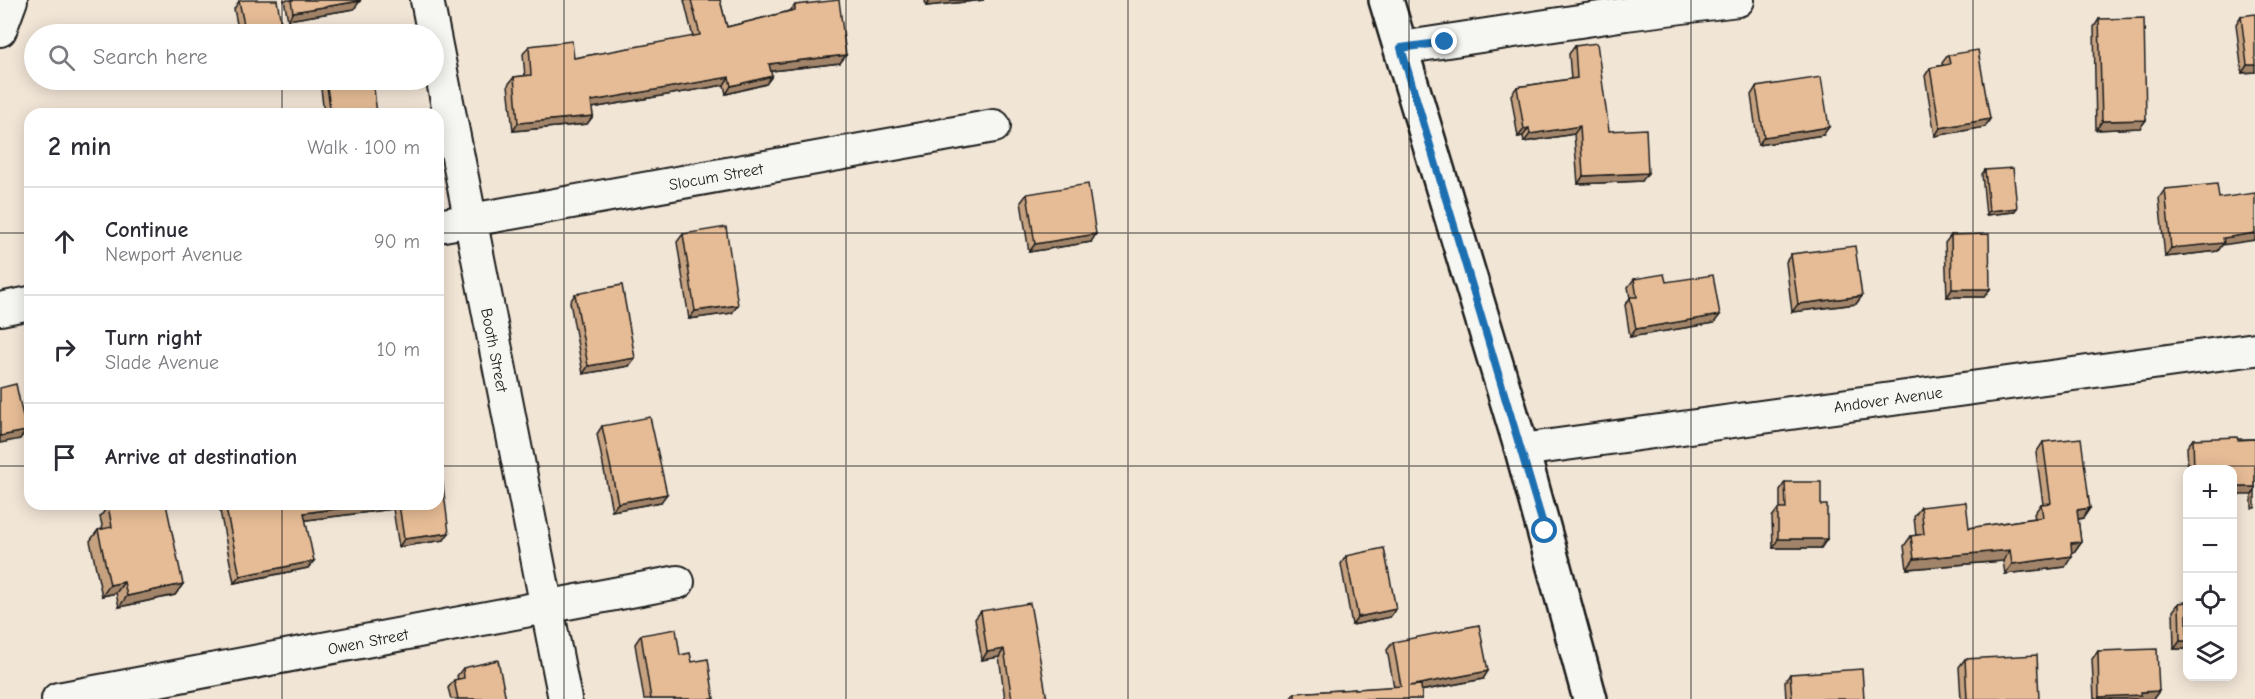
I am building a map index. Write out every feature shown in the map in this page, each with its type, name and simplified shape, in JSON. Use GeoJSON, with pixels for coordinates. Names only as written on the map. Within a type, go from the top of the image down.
{"type":"FeatureCollection","features":[{"type":"Feature","properties":{"kind":"main road"},"geometry":{"type":"LineString","coordinates":[[1386,0],[1522,450],[1590,699]]}},
{"type":"Feature","properties":{"kind":"street"},"geometry":{"type":"LineString","coordinates":[[0,30],[11,0]]}},
{"type":"Feature","properties":{"kind":"street","name":"Booth Street"},"geometry":{"type":"LineString","coordinates":[[427,0],[432,24]]}},
{"type":"Feature","properties":{"kind":"street"},"geometry":{"type":"LineString","coordinates":[[1401,48],[1626,14],[1738,0]]}},
{"type":"Feature","properties":{"kind":"street","name":"Booth Street"},"geometry":{"type":"LineString","coordinates":[[444,87],[565,699]]}},
{"type":"Feature","properties":{"kind":"street","name":"Slocum Street"},"geometry":{"type":"LineString","coordinates":[[444,225],[994,126]]}},
{"type":"Feature","properties":{"kind":"street"},"geometry":{"type":"LineString","coordinates":[[0,309],[24,304]]}},
{"type":"Feature","properties":{"kind":"street","name":"Andover Avenue"},"geometry":{"type":"LineString","coordinates":[[1522,450],[2255,349]]}},
{"type":"Feature","properties":{"kind":"street","name":"Owen Street"},"geometry":{"type":"LineString","coordinates":[[58,699],[678,582]]}},
{"type":"Feature","properties":{"kind":"building"},"geometry":{"type":"Polygon","coordinates":[[[277,0],[281,24],[244,24],[239,1],[277,0]]]}},
{"type":"Feature","properties":{"kind":"building"},"geometry":{"type":"Polygon","coordinates":[[[291,0],[360,0],[360,1],[293,12],[291,0]]]}},
{"type":"Feature","properties":{"kind":"building"},"geometry":{"type":"Polygon","coordinates":[[[691,0],[720,0],[727,27],[795,10],[795,5],[839,0],[846,55],[769,64],[772,76],[731,86],[729,77],[591,101],[593,116],[518,123],[514,77],[531,75],[529,46],[572,41],[574,58],[700,35],[691,0]]]}},
{"type":"Feature","properties":{"kind":"building"},"geometry":{"type":"Polygon","coordinates":[[[2255,14],[2255,65],[2247,65],[2241,16],[2255,14]]]}},
{"type":"Feature","properties":{"kind":"building"},"geometry":{"type":"Polygon","coordinates":[[[2144,18],[2146,120],[2102,121],[2099,19],[2144,18]]]}},
{"type":"Feature","properties":{"kind":"building"},"geometry":{"type":"Polygon","coordinates":[[[1597,43],[1609,131],[1646,129],[1648,173],[1583,176],[1580,126],[1530,134],[1529,128],[1524,129],[1517,87],[1577,78],[1575,46],[1597,43]]]}},
{"type":"Feature","properties":{"kind":"building"},"geometry":{"type":"Polygon","coordinates":[[[1978,50],[1990,119],[1940,128],[1930,68],[1950,64],[1948,55],[1978,50]]]}},
{"type":"Feature","properties":{"kind":"building"},"geometry":{"type":"Polygon","coordinates":[[[1821,77],[1829,127],[1764,137],[1756,87],[1821,77]]]}},
{"type":"Feature","properties":{"kind":"building"},"geometry":{"type":"Polygon","coordinates":[[[327,90],[374,90],[376,108],[330,108],[327,90]]]}},
{"type":"Feature","properties":{"kind":"building"},"geometry":{"type":"Polygon","coordinates":[[[2013,168],[2017,208],[1989,211],[1985,170],[2013,168]]]}},
{"type":"Feature","properties":{"kind":"building"},"geometry":{"type":"Polygon","coordinates":[[[1088,184],[1096,234],[1035,244],[1027,194],[1088,184]]]}},
{"type":"Feature","properties":{"kind":"building"},"geometry":{"type":"Polygon","coordinates":[[[2217,184],[2219,198],[2255,193],[2255,233],[2223,238],[2224,243],[2171,248],[2165,189],[2217,184]]]}},
{"type":"Feature","properties":{"kind":"building"},"geometry":{"type":"Polygon","coordinates":[[[726,227],[738,305],[695,311],[683,234],[726,227]]]}},
{"type":"Feature","properties":{"kind":"building"},"geometry":{"type":"Polygon","coordinates":[[[1989,234],[1990,289],[1952,289],[1951,235],[1989,234]]]}},
{"type":"Feature","properties":{"kind":"building"},"geometry":{"type":"Polygon","coordinates":[[[1855,246],[1862,296],[1798,304],[1791,254],[1855,246]]]}},
{"type":"Feature","properties":{"kind":"building"},"geometry":{"type":"Polygon","coordinates":[[[1664,274],[1666,282],[1713,275],[1720,315],[1636,329],[1630,297],[1637,297],[1634,279],[1664,274]]]}},
{"type":"Feature","properties":{"kind":"building"},"geometry":{"type":"Polygon","coordinates":[[[622,285],[635,358],[588,366],[575,294],[622,285]]]}},
{"type":"Feature","properties":{"kind":"building"},"geometry":{"type":"Polygon","coordinates":[[[16,384],[24,431],[0,436],[0,388],[16,384]]]}},
{"type":"Feature","properties":{"kind":"building"},"geometry":{"type":"Polygon","coordinates":[[[650,417],[667,494],[618,503],[602,426],[650,417]]]}},
{"type":"Feature","properties":{"kind":"building"},"geometry":{"type":"Polygon","coordinates":[[[2237,437],[2238,440],[2255,439],[2255,487],[2237,487],[2237,465],[2194,465],[2193,439],[2237,437]]]}},
{"type":"Feature","properties":{"kind":"building"},"geometry":{"type":"Polygon","coordinates":[[[2081,438],[2090,508],[2077,510],[2081,542],[2071,543],[2072,556],[2012,564],[2010,550],[1914,559],[1911,536],[1924,534],[1921,507],[1966,502],[1969,528],[2043,517],[2041,504],[2051,503],[2043,442],[2081,438]]]}},
{"type":"Feature","properties":{"kind":"building"},"geometry":{"type":"Polygon","coordinates":[[[1785,482],[1821,482],[1821,505],[1827,505],[1827,539],[1778,539],[1778,509],[1786,509],[1785,482]]]}},
{"type":"Feature","properties":{"kind":"building"},"geometry":{"type":"Polygon","coordinates":[[[444,493],[449,533],[404,539],[400,510],[444,510],[444,493]]]}},
{"type":"Feature","properties":{"kind":"building"},"geometry":{"type":"Polygon","coordinates":[[[109,510],[167,510],[183,584],[127,596],[124,582],[110,585],[98,530],[112,527],[109,510]]]}},
{"type":"Feature","properties":{"kind":"building"},"geometry":{"type":"Polygon","coordinates":[[[226,510],[327,510],[304,513],[314,561],[240,576],[226,510]]]}},
{"type":"Feature","properties":{"kind":"building"},"geometry":{"type":"Polygon","coordinates":[[[1384,548],[1396,609],[1358,617],[1346,556],[1384,548]]]}},
{"type":"Feature","properties":{"kind":"building"},"geometry":{"type":"Polygon","coordinates":[[[2183,602],[2183,641],[2180,641],[2179,603],[2183,602]]]}},
{"type":"Feature","properties":{"kind":"building"},"geometry":{"type":"Polygon","coordinates":[[[1030,603],[1047,699],[1012,699],[1004,649],[987,652],[981,611],[1030,603]]]}},
{"type":"Feature","properties":{"kind":"building"},"geometry":{"type":"Polygon","coordinates":[[[1479,625],[1488,671],[1409,686],[1421,685],[1422,699],[1295,699],[1295,693],[1401,686],[1393,642],[1479,625]]]}},
{"type":"Feature","properties":{"kind":"building"},"geometry":{"type":"Polygon","coordinates":[[[676,629],[680,655],[690,653],[692,662],[708,659],[714,699],[651,699],[641,635],[676,629]]]}},
{"type":"Feature","properties":{"kind":"building"},"geometry":{"type":"Polygon","coordinates":[[[2157,649],[2159,691],[2141,692],[2141,695],[2099,697],[2098,651],[2157,649]]]}},
{"type":"Feature","properties":{"kind":"building"},"geometry":{"type":"Polygon","coordinates":[[[2037,655],[2039,699],[1967,699],[1965,659],[2037,655]]]}},
{"type":"Feature","properties":{"kind":"building"},"geometry":{"type":"Polygon","coordinates":[[[498,660],[506,699],[458,699],[454,680],[464,678],[463,668],[498,660]]]}},
{"type":"Feature","properties":{"kind":"building"},"geometry":{"type":"Polygon","coordinates":[[[1862,669],[1864,699],[1792,699],[1790,674],[1862,669]]]}},
{"type":"Feature","properties":{"kind":"route"},"geometry":{"type":"LineString","coordinates":[[1445,42],[1401,48],[1545,531]]}}]}
